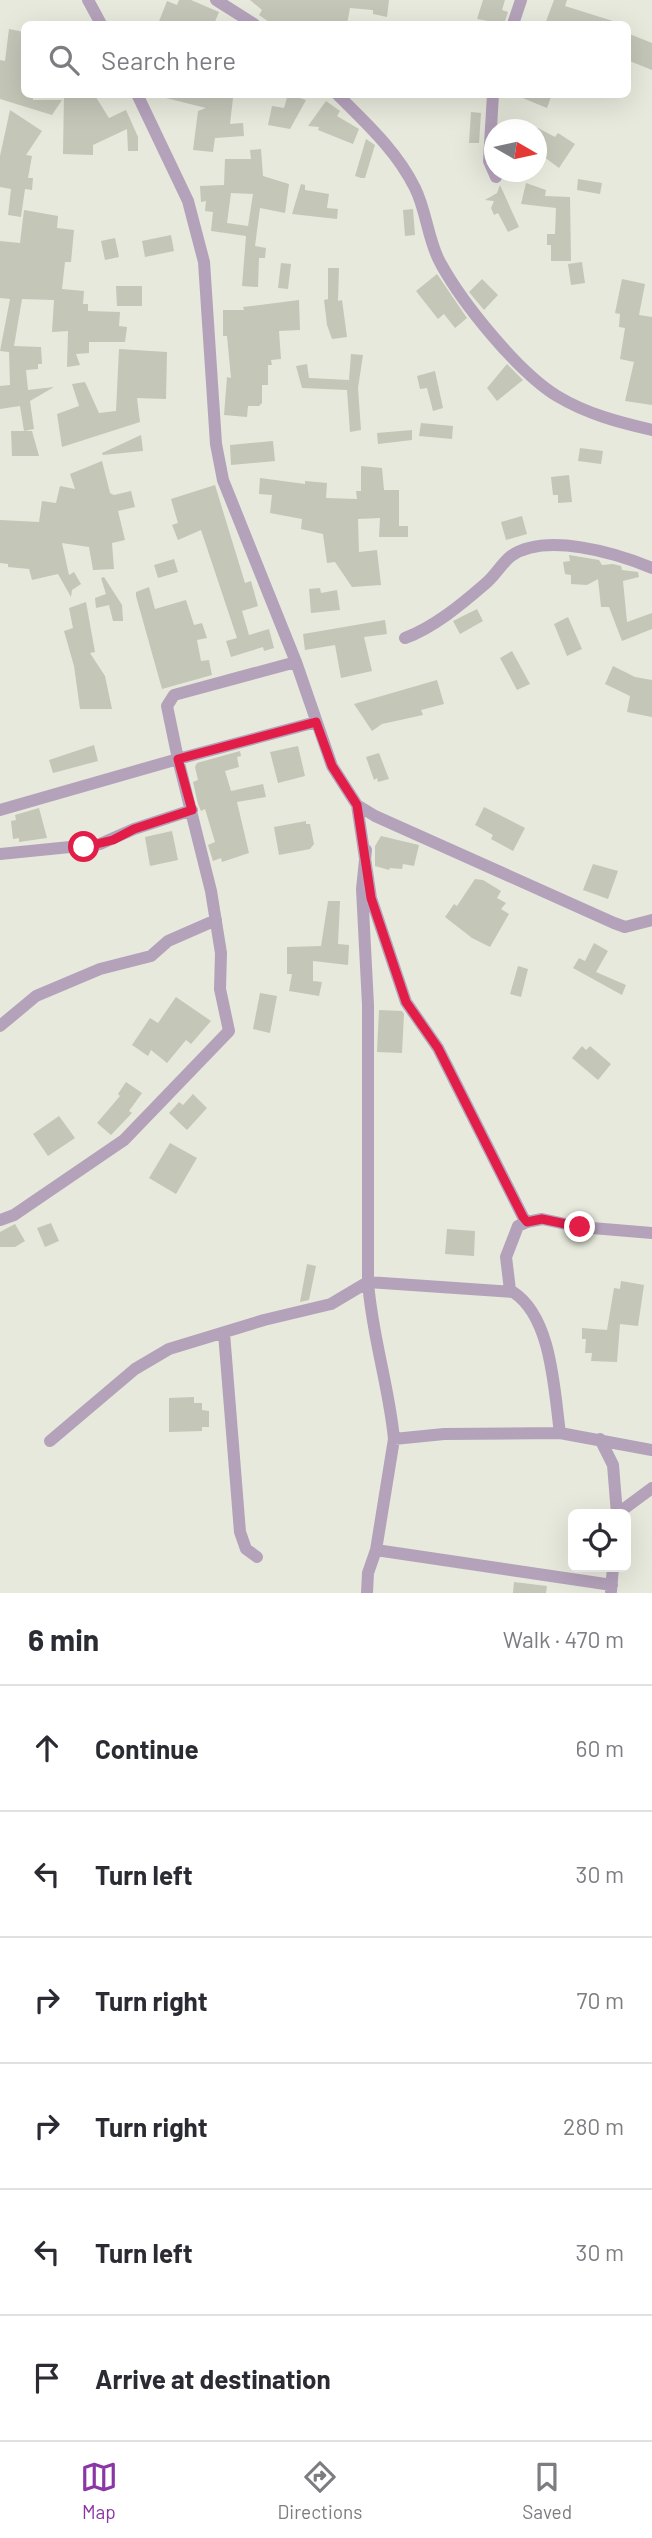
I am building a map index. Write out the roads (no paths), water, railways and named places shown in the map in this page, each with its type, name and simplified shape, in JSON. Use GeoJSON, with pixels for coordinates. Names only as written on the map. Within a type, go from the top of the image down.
{"type":"FeatureCollection","features":[{"type":"Feature","properties":{"kind":"street"},"geometry":{"type":"LineString","coordinates":[[88,0],[99,21]]}},
{"type":"Feature","properties":{"kind":"street"},"geometry":{"type":"LineString","coordinates":[[216,0],[249,21]]}},
{"type":"Feature","properties":{"kind":"street"},"geometry":{"type":"LineString","coordinates":[[514,21],[521,0]]}},
{"type":"Feature","properties":{"kind":"street"},"geometry":{"type":"LineString","coordinates":[[139,98],[188,201],[204,262],[216,444],[223,480],[296,662],[332,766],[357,805],[374,908],[406,1002],[438,1048],[527,1222]]}},
{"type":"Feature","properties":{"kind":"street"},"geometry":{"type":"LineString","coordinates":[[341,98],[387,144],[415,187],[439,262],[460,294],[529,373],[555,395],[577,407],[605,419],[652,430]]}},
{"type":"Feature","properties":{"kind":"street"},"geometry":{"type":"LineString","coordinates":[[492,119],[493,98]]}},
{"type":"Feature","properties":{"kind":"street"},"geometry":{"type":"LineString","coordinates":[[405,638],[418,633],[459,604],[487,583],[510,557],[531,546],[569,547],[602,552],[629,558],[652,568]]}},
{"type":"Feature","properties":{"kind":"street"},"geometry":{"type":"LineString","coordinates":[[0,1220],[13,1215],[124,1140],[229,1031],[229,1020],[220,989],[221,953],[216,920],[167,706],[174,695],[296,662]]}},
{"type":"Feature","properties":{"kind":"street"},"geometry":{"type":"LineString","coordinates":[[0,810],[316,722]]}},
{"type":"Feature","properties":{"kind":"street"},"geometry":{"type":"LineString","coordinates":[[357,805],[614,923],[625,927],[652,920]]}},
{"type":"Feature","properties":{"kind":"street"},"geometry":{"type":"LineString","coordinates":[[0,854],[100,844],[134,829],[192,810]]}},
{"type":"Feature","properties":{"kind":"street"},"geometry":{"type":"LineString","coordinates":[[366,850],[362,890],[368,1005],[368,1282],[370,1313],[391,1409],[394,1439],[376,1550],[368,1573],[368,1593]]}},
{"type":"Feature","properties":{"kind":"street"},"geometry":{"type":"LineString","coordinates":[[0,1026],[36,996],[100,969],[151,956],[168,941],[216,920]]}},
{"type":"Feature","properties":{"kind":"street"},"geometry":{"type":"LineString","coordinates":[[510,1290],[506,1257],[518,1226],[527,1222],[542,1219],[580,1227],[652,1233]]}},
{"type":"Feature","properties":{"kind":"street"},"geometry":{"type":"LineString","coordinates":[[50,1441],[135,1369],[169,1349],[275,1317],[331,1304],[368,1282],[423,1288],[510,1290],[526,1301],[540,1326],[560,1433]]}},
{"type":"Feature","properties":{"kind":"street"},"geometry":{"type":"LineString","coordinates":[[224,1333],[240,1532],[246,1549],[257,1557]]}},
{"type":"Feature","properties":{"kind":"street"},"geometry":{"type":"LineString","coordinates":[[394,1439],[444,1434],[560,1433],[652,1450]]}},
{"type":"Feature","properties":{"kind":"street"},"geometry":{"type":"LineString","coordinates":[[600,1439],[613,1465],[617,1509]]}},
{"type":"Feature","properties":{"kind":"street"},"geometry":{"type":"LineString","coordinates":[[624,1509],[652,1488]]}},
{"type":"Feature","properties":{"kind":"street"},"geometry":{"type":"LineString","coordinates":[[376,1550],[611,1589]]}}]}
